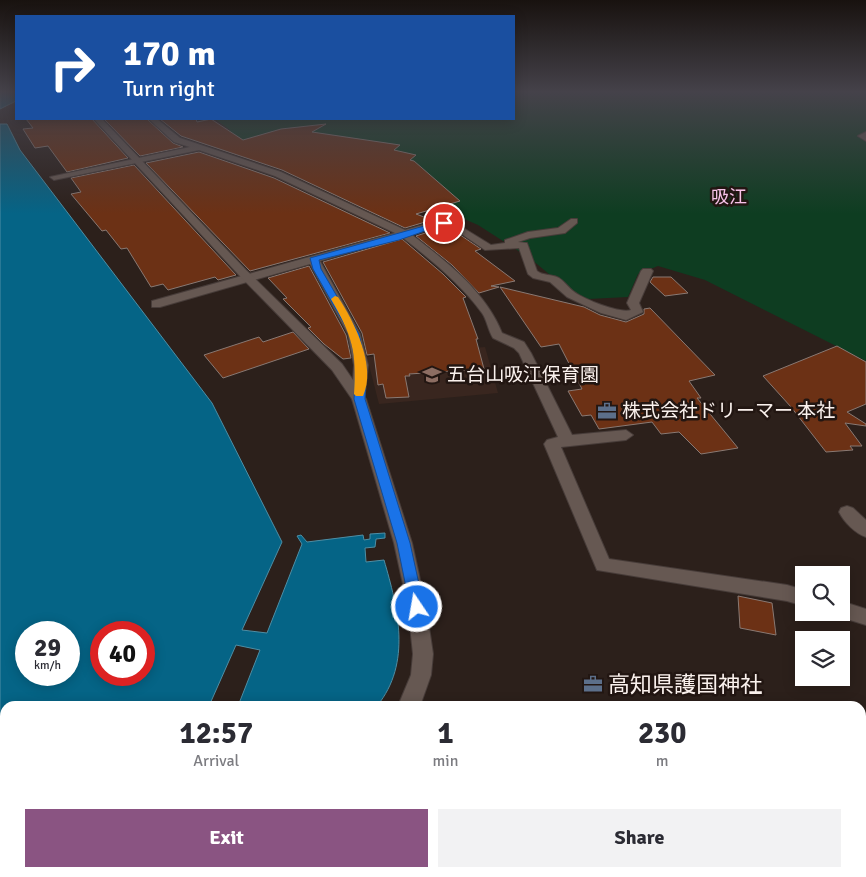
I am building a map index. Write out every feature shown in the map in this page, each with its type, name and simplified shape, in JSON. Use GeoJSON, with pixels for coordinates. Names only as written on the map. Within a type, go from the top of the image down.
{"type":"FeatureCollection","features":[{"type":"Feature","properties":{"kind":"street"},"geometry":{"type":"LineString","coordinates":[[111,132],[247,277],[337,367],[359,399],[403,543],[417,607],[423,654],[421,675],[411,701]]}},
{"type":"Feature","properties":{"kind":"street"},"geometry":{"type":"LineString","coordinates":[[168,132],[177,140],[197,148],[278,174],[406,235],[430,254],[474,296],[489,314],[496,335],[519,345],[526,353],[567,440]]}},
{"type":"Feature","properties":{"kind":"street"},"geometry":{"type":"LineString","coordinates":[[866,134],[862,136],[866,139]]}},
{"type":"Feature","properties":{"kind":"street"},"geometry":{"type":"LineString","coordinates":[[54,177],[197,148]]}},
{"type":"Feature","properties":{"kind":"street"},"geometry":{"type":"LineString","coordinates":[[434,213],[490,248],[523,245],[532,272],[537,276],[554,280],[577,298],[626,316],[637,312],[637,308],[633,303],[647,272]]}},
{"type":"Feature","properties":{"kind":"street"},"geometry":{"type":"LineString","coordinates":[[156,304],[314,258],[406,235],[448,221]]}},
{"type":"Feature","properties":{"kind":"street"},"geometry":{"type":"LineString","coordinates":[[485,246],[515,242],[528,235],[561,231],[574,221]]}},
{"type":"Feature","properties":{"kind":"street"},"geometry":{"type":"LineString","coordinates":[[314,258],[317,269],[354,334],[361,365],[359,399]]}},
{"type":"Feature","properties":{"kind":"street"},"geometry":{"type":"LineString","coordinates":[[626,435],[567,440],[552,444],[603,565],[788,592],[795,595]]}},
{"type":"Feature","properties":{"kind":"street"},"geometry":{"type":"LineString","coordinates":[[847,512],[866,531]]}},
{"type":"Feature","properties":{"kind":"street"},"geometry":{"type":"LineString","coordinates":[[850,612],[866,617]]}},
{"type":"Feature","properties":{"kind":"shaded area","name":"五台山吸江保育園"},"geometry":{"type":"Polygon","coordinates":[[[485,347],[498,393],[379,404],[367,357],[485,347]]]}},
{"type":"Feature","properties":{"kind":"green space"},"geometry":{"type":"Polygon","coordinates":[[[229,132],[866,132],[866,361],[705,280],[658,266],[638,274],[628,297],[588,299],[574,295],[531,259],[478,225],[414,197],[226,136],[229,132]]]}},
{"type":"Feature","properties":{"kind":"water"},"geometry":{"type":"Polygon","coordinates":[[[0,132],[11,132],[20,150],[212,403],[282,542],[242,630],[267,633],[302,544],[297,536],[301,535],[307,542],[363,535],[364,540],[370,539],[370,534],[385,533],[385,538],[376,539],[375,547],[365,548],[366,562],[384,560],[394,597],[399,635],[395,672],[380,701],[240,701],[260,650],[236,645],[211,701],[0,701],[0,132]]]}},
{"type":"Feature","properties":{"kind":"building"},"geometry":{"type":"Polygon","coordinates":[[[25,132],[104,132],[128,158],[67,172],[48,146],[35,148],[25,132]]]}},
{"type":"Feature","properties":{"kind":"building"},"geometry":{"type":"Polygon","coordinates":[[[117,132],[161,132],[173,143],[183,147],[140,156],[117,132]]]}},
{"type":"Feature","properties":{"kind":"building"},"geometry":{"type":"Polygon","coordinates":[[[176,132],[231,132],[243,140],[271,132],[312,132],[400,145],[394,150],[416,155],[410,160],[414,161],[460,201],[416,214],[432,220],[405,228],[282,170],[181,136],[176,132]]]}},
{"type":"Feature","properties":{"kind":"building"},"geometry":{"type":"Polygon","coordinates":[[[199,152],[274,178],[390,233],[250,271],[146,163],[199,152]]]}},
{"type":"Feature","properties":{"kind":"building"},"geometry":{"type":"Polygon","coordinates":[[[134,165],[236,275],[218,280],[215,277],[168,290],[163,284],[151,287],[127,248],[121,249],[106,230],[102,231],[71,194],[81,192],[71,178],[134,165]]]}},
{"type":"Feature","properties":{"kind":"building"},"geometry":{"type":"Polygon","coordinates":[[[447,226],[481,249],[475,251],[515,281],[491,286],[499,287],[479,293],[452,265],[416,236],[447,226]]]}},
{"type":"Feature","properties":{"kind":"building"},"geometry":{"type":"Polygon","coordinates":[[[402,239],[443,274],[466,297],[463,298],[478,339],[476,339],[484,369],[409,374],[410,376],[405,376],[409,397],[386,398],[383,384],[378,385],[374,354],[367,355],[362,333],[323,262],[402,239]]]}},
{"type":"Feature","properties":{"kind":"building"},"geometry":{"type":"Polygon","coordinates":[[[309,266],[346,335],[351,358],[343,359],[324,344],[308,328],[311,327],[283,299],[287,298],[268,278],[309,266]]]}},
{"type":"Feature","properties":{"kind":"building"},"geometry":{"type":"Polygon","coordinates":[[[653,277],[671,277],[688,293],[665,296],[650,282],[653,277]]]}},
{"type":"Feature","properties":{"kind":"building"},"geometry":{"type":"Polygon","coordinates":[[[500,287],[584,307],[600,315],[626,322],[644,314],[644,309],[650,308],[715,375],[689,381],[701,398],[697,398],[738,448],[701,454],[679,432],[661,434],[652,422],[599,429],[591,415],[582,416],[568,391],[582,389],[559,344],[541,347],[500,287]]]}},
{"type":"Feature","properties":{"kind":"building"},"geometry":{"type":"Polygon","coordinates":[[[293,332],[309,349],[223,378],[204,355],[259,337],[263,342],[293,332]]]}},
{"type":"Feature","properties":{"kind":"building"},"geometry":{"type":"Polygon","coordinates":[[[837,346],[866,362],[866,404],[847,412],[866,424],[866,426],[845,423],[862,446],[850,446],[853,450],[826,452],[791,407],[763,376],[837,346]]]}},
{"type":"Feature","properties":{"kind":"building"},"geometry":{"type":"Polygon","coordinates":[[[738,596],[772,603],[776,635],[740,628],[738,596]]]}},
{"type":"Feature","properties":{"kind":"slow traffic"},"geometry":{"type":"LineString","coordinates":[[335,299],[350,324],[358,348],[361,365],[360,394]]}},
{"type":"Feature","properties":{"kind":"place","name":"五台山吸江保育園"},"geometry":{"type":"Point","coordinates":[432,375]}},
{"type":"Feature","properties":{"kind":"place","name":"株式会社ドリーマー 本社"},"geometry":{"type":"Point","coordinates":[607,411]}},
{"type":"Feature","properties":{"kind":"place","name":"高知県護国神社"},"geometry":{"type":"Point","coordinates":[593,684]}},
{"type":"Feature","properties":{"kind":"district","name":"吸江"},"geometry":{"type":"Point","coordinates":[729,197]}},
{"type":"Feature","properties":{"kind":"route"},"geometry":{"type":"LineString","coordinates":[[417,607],[403,543],[370,429],[359,399],[361,365],[354,334],[317,269],[314,258],[330,256],[444,223]]}}]}
